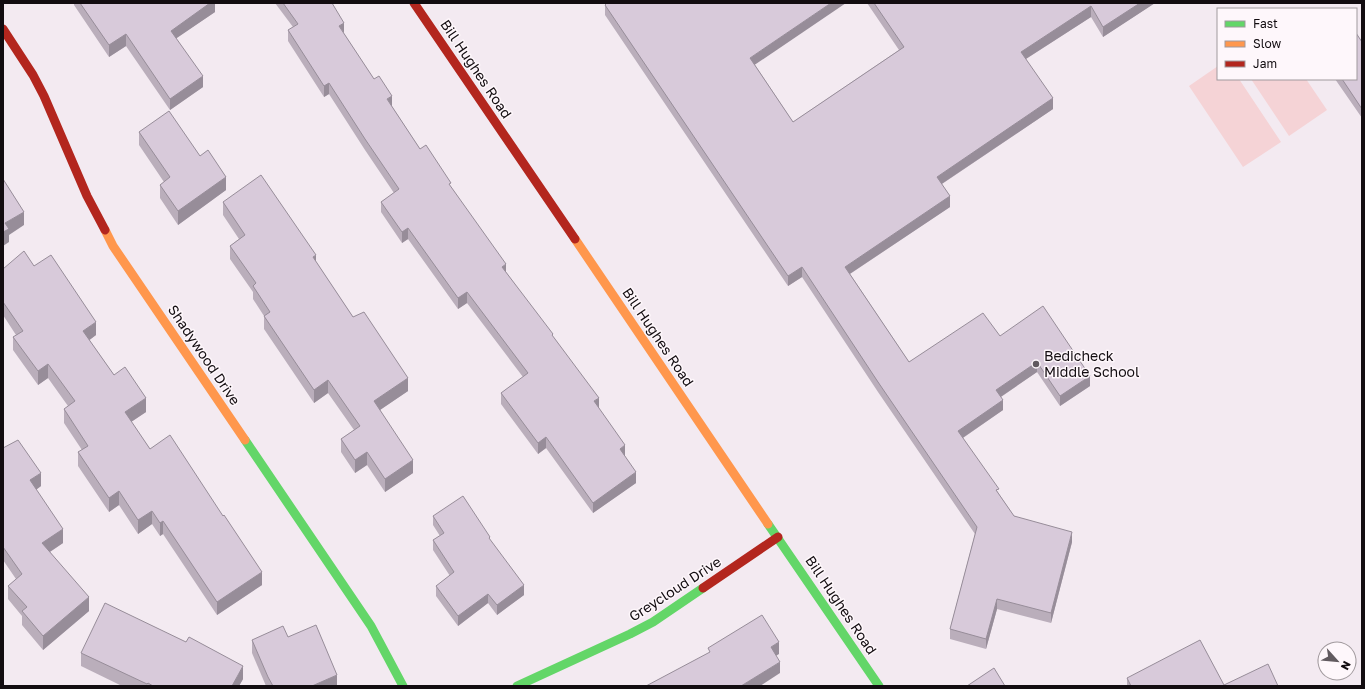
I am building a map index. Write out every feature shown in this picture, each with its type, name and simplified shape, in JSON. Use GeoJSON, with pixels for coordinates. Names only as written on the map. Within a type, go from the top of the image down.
{"type":"FeatureCollection","features":[{"type":"Feature","properties":{"kind":"street","name":"Bill Hughes Road"},"geometry":{"type":"LineString","coordinates":[[414,3],[879,686]]}},
{"type":"Feature","properties":{"kind":"street","name":"Shadywood Drive"},"geometry":{"type":"LineString","coordinates":[[3,29],[33,75],[44,96],[87,196],[113,246],[367,621],[388,656],[402,686]]}},
{"type":"Feature","properties":{"kind":"street","name":"Greycloud Drive"},"geometry":{"type":"LineString","coordinates":[[517,686],[653,622],[778,538]]}},
{"type":"Feature","properties":{"kind":"shaded area"},"geometry":{"type":"Polygon","coordinates":[[[1217,67],[1217,80],[1240,80],[1281,142],[1243,167],[1189,86],[1217,67]]]}},
{"type":"Feature","properties":{"kind":"shaded area"},"geometry":{"type":"Polygon","coordinates":[[[1252,80],[1307,80],[1327,110],[1289,136],[1252,80]]]}},
{"type":"Feature","properties":{"kind":"building"},"geometry":{"type":"Polygon","coordinates":[[[80,3],[210,3],[171,31],[203,76],[170,99],[126,34],[109,45],[80,3]]]}},
{"type":"Feature","properties":{"kind":"building"},"geometry":{"type":"Polygon","coordinates":[[[283,3],[332,3],[344,23],[339,26],[374,79],[379,76],[392,96],[387,99],[420,149],[426,145],[451,183],[449,184],[506,264],[502,267],[599,398],[594,401],[625,445],[620,449],[636,472],[593,503],[546,437],[538,443],[501,393],[528,373],[467,292],[458,298],[408,228],[402,232],[381,202],[399,189],[329,83],[324,86],[288,30],[298,24],[283,3]]]}},
{"type":"Feature","properties":{"kind":"building"},"geometry":{"type":"Polygon","coordinates":[[[607,3],[831,3],[750,58],[793,122],[904,47],[874,3],[1140,3],[1103,27],[1091,6],[1021,52],[1053,98],[937,177],[950,196],[845,267],[909,362],[983,313],[1000,336],[1043,306],[1090,376],[1060,396],[1037,362],[996,390],[1003,400],[958,431],[999,489],[996,490],[1014,516],[1072,532],[1051,613],[997,599],[986,639],[950,629],[977,527],[802,267],[788,276],[605,5],[607,3]]]}},
{"type":"Feature","properties":{"kind":"building"},"geometry":{"type":"Polygon","coordinates":[[[1357,34],[1362,42],[1362,109],[1343,80],[1357,80],[1357,34]]]}},
{"type":"Feature","properties":{"kind":"building"},"geometry":{"type":"Polygon","coordinates":[[[169,111],[200,156],[208,150],[226,177],[178,211],[160,185],[170,177],[139,132],[169,111]]]}},
{"type":"Feature","properties":{"kind":"building"},"geometry":{"type":"Polygon","coordinates":[[[261,175],[316,255],[313,257],[353,317],[364,312],[408,378],[374,401],[413,460],[385,479],[367,452],[355,460],[341,439],[360,426],[328,380],[314,390],[264,316],[270,312],[253,286],[256,283],[230,246],[245,235],[223,202],[261,175]]]}},
{"type":"Feature","properties":{"kind":"building"},"geometry":{"type":"Polygon","coordinates":[[[3,179],[24,212],[5,223],[9,229],[3,232],[3,179]]]}},
{"type":"Feature","properties":{"kind":"building"},"geometry":{"type":"Polygon","coordinates":[[[24,251],[34,266],[51,255],[96,322],[83,331],[114,375],[125,367],[146,398],[125,412],[150,449],[170,435],[262,572],[217,602],[163,521],[160,523],[152,511],[138,520],[119,491],[109,498],[78,452],[88,446],[64,409],[75,401],[48,364],[38,371],[13,337],[23,331],[3,302],[3,269],[24,251]]]}},
{"type":"Feature","properties":{"kind":"building"},"geometry":{"type":"Polygon","coordinates":[[[18,440],[41,473],[30,480],[63,529],[42,543],[89,597],[43,636],[22,611],[27,607],[8,586],[22,574],[3,547],[3,448],[18,440]]]}},
{"type":"Feature","properties":{"kind":"building"},"geometry":{"type":"Polygon","coordinates":[[[463,496],[490,537],[489,538],[524,585],[497,605],[488,594],[458,616],[436,586],[454,572],[433,540],[444,533],[433,516],[463,496]]]}},
{"type":"Feature","properties":{"kind":"building"},"geometry":{"type":"Polygon","coordinates":[[[105,603],[186,642],[189,637],[243,666],[232,686],[153,686],[81,653],[105,603]]]}},
{"type":"Feature","properties":{"kind":"building"},"geometry":{"type":"Polygon","coordinates":[[[762,615],[779,642],[771,647],[780,662],[741,686],[646,686],[710,652],[708,648],[762,615]]]}},
{"type":"Feature","properties":{"kind":"building"},"geometry":{"type":"Polygon","coordinates":[[[316,625],[337,675],[312,686],[273,686],[252,640],[283,626],[288,637],[316,625]]]}},
{"type":"Feature","properties":{"kind":"building"},"geometry":{"type":"Polygon","coordinates":[[[1200,640],[1224,685],[1268,664],[1278,686],[1131,686],[1127,678],[1200,640]]]}},
{"type":"Feature","properties":{"kind":"building"},"geometry":{"type":"Polygon","coordinates":[[[994,668],[1005,686],[967,686],[994,668]]]}},
{"type":"Feature","properties":{"kind":"traffic: fast"},"geometry":{"type":"LineString","coordinates":[[245,440],[371,626],[403,686]]}},
{"type":"Feature","properties":{"kind":"traffic: fast"},"geometry":{"type":"LineString","coordinates":[[768,524],[879,686]]}},
{"type":"Feature","properties":{"kind":"traffic: fast"},"geometry":{"type":"LineString","coordinates":[[517,686],[653,622],[703,588]]}},
{"type":"Feature","properties":{"kind":"traffic: slow"},"geometry":{"type":"LineString","coordinates":[[105,230],[113,246],[245,440]]}},
{"type":"Feature","properties":{"kind":"traffic: slow"},"geometry":{"type":"LineString","coordinates":[[575,239],[768,524]]}},
{"type":"Feature","properties":{"kind":"traffic: jam"},"geometry":{"type":"LineString","coordinates":[[414,3],[575,239]]}},
{"type":"Feature","properties":{"kind":"traffic: jam"},"geometry":{"type":"LineString","coordinates":[[3,29],[33,75],[44,96],[87,196],[105,230]]}},
{"type":"Feature","properties":{"kind":"traffic: jam"},"geometry":{"type":"LineString","coordinates":[[703,588],[778,537]]}},
{"type":"Feature","properties":{"kind":"place","name":"Bedicheck Middle School"},"geometry":{"type":"Point","coordinates":[1036,364]}}]}
